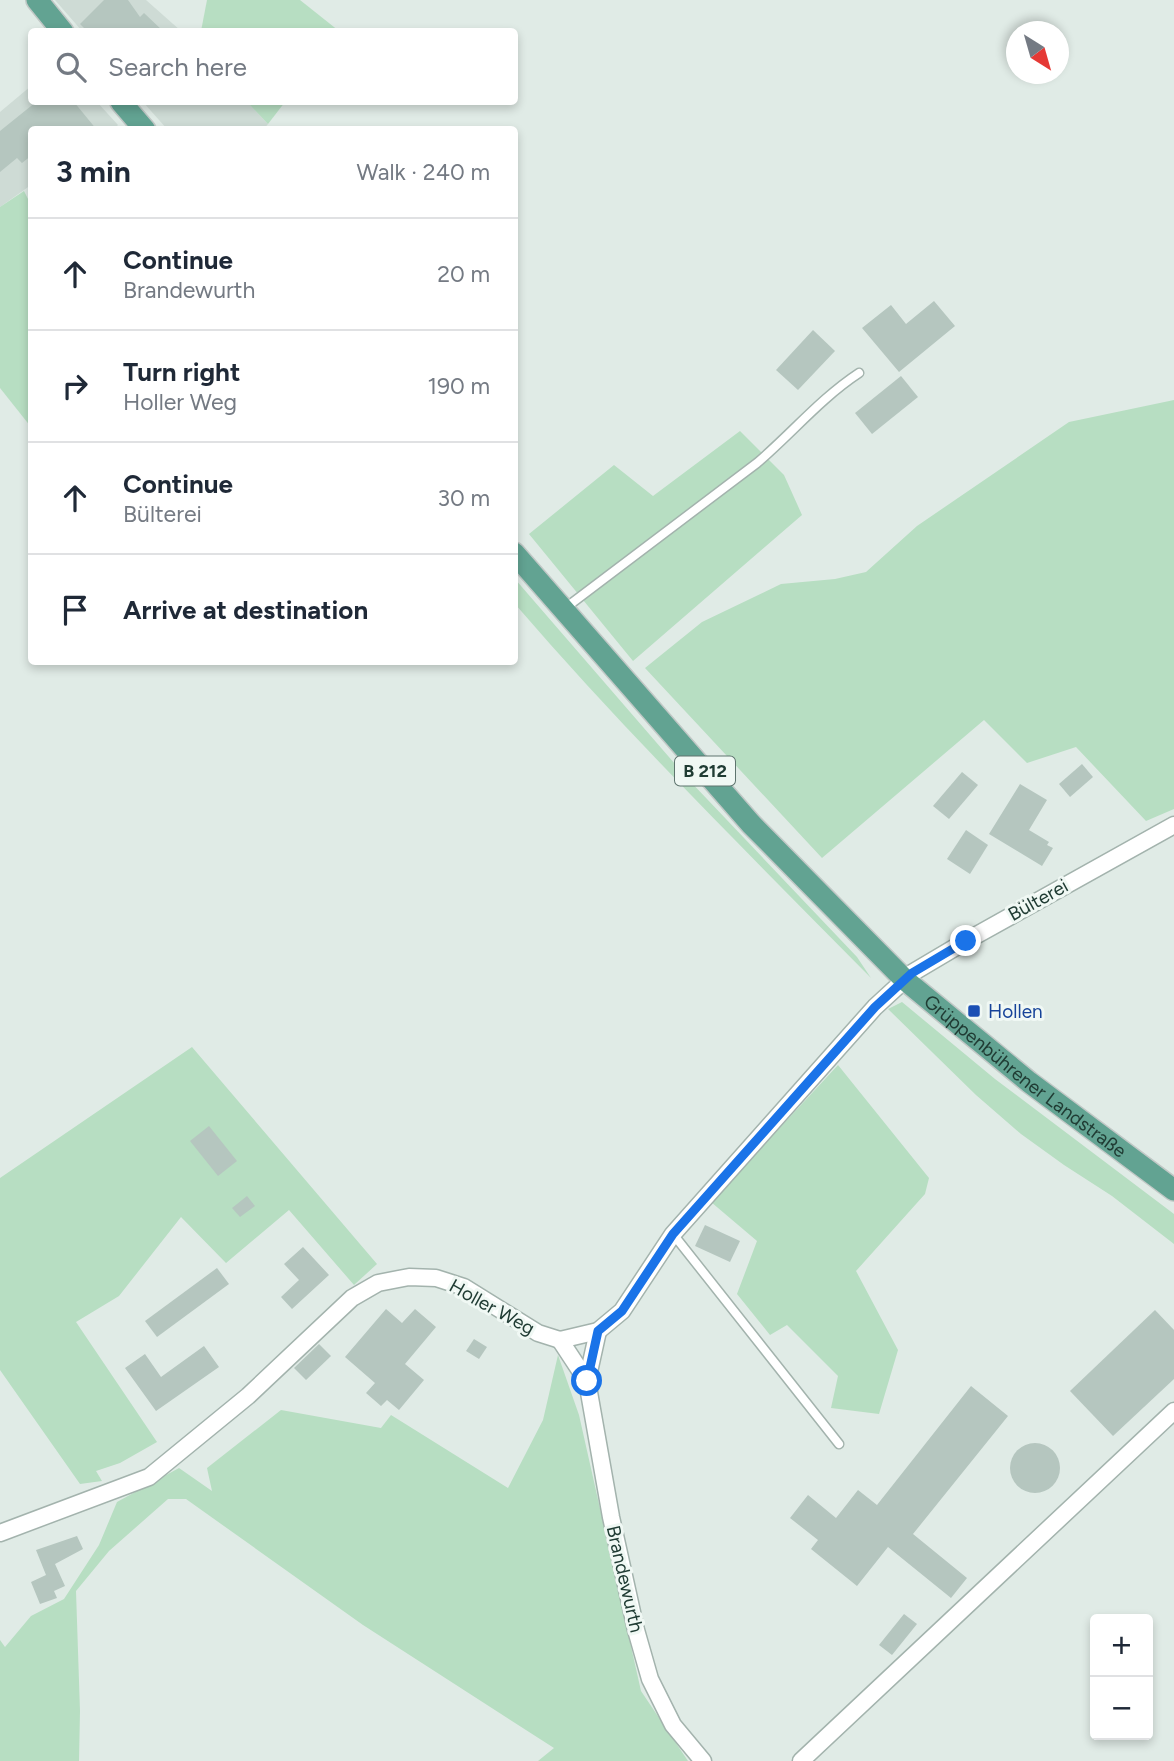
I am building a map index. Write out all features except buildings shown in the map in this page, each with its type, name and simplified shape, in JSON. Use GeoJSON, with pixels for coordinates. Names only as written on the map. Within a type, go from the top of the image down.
{"type":"FeatureCollection","features":[{"type":"Feature","properties":{"kind":"main road"},"geometry":{"type":"LineString","coordinates":[[37,0],[60,28]]}},
{"type":"Feature","properties":{"kind":"main road"},"geometry":{"type":"LineString","coordinates":[[124,105],[142,126]]}},
{"type":"Feature","properties":{"kind":"main road","name":"Grüppenbührener Landstraße"},"geometry":{"type":"LineString","coordinates":[[518,557],[751,824],[905,980],[1029,1082],[1174,1190]]}},
{"type":"Feature","properties":{"kind":"street","name":"Bülterei"},"geometry":{"type":"LineString","coordinates":[[905,980],[912,973],[978,934],[1174,825]]}},
{"type":"Feature","properties":{"kind":"street","name":"Holler Weg"},"geometry":{"type":"LineString","coordinates":[[0,1533],[149,1477],[247,1396],[352,1298],[378,1283],[409,1277],[436,1278],[464,1287],[538,1333],[560,1340],[598,1331],[622,1311],[673,1234],[875,1007],[905,980]]}},
{"type":"Feature","properties":{"kind":"street","name":"Brandewurth"},"geometry":{"type":"LineString","coordinates":[[598,1331],[587,1381],[611,1517],[636,1630],[650,1679],[673,1725],[703,1761]]}},
{"type":"Feature","properties":{"kind":"street","name":"Brandewurth"},"geometry":{"type":"LineString","coordinates":[[560,1340],[587,1381]]}},
{"type":"Feature","properties":{"kind":"street"},"geometry":{"type":"LineString","coordinates":[[801,1761],[1174,1411]]}},
{"type":"Feature","properties":{"kind":"lane"},"geometry":{"type":"LineString","coordinates":[[564,609],[757,463],[833,390],[859,373]]}},
{"type":"Feature","properties":{"kind":"lane"},"geometry":{"type":"LineString","coordinates":[[673,1234],[839,1444]]}},
{"type":"Feature","properties":{"kind":"shaded area"},"geometry":{"type":"Polygon","coordinates":[[[55,0],[146,0],[178,28],[79,28],[55,0]]]}},
{"type":"Feature","properties":{"kind":"shaded area"},"geometry":{"type":"Polygon","coordinates":[[[28,89],[28,105],[100,105],[118,125],[28,126],[28,187],[0,207],[0,112],[28,89]]]}},
{"type":"Feature","properties":{"kind":"shaded area"},"geometry":{"type":"Polygon","coordinates":[[[146,105],[250,105],[268,124],[266,126],[164,126],[146,105]]]}},
{"type":"Feature","properties":{"kind":"green space"},"geometry":{"type":"Polygon","coordinates":[[[207,0],[300,0],[335,28],[202,28],[207,0]]]}},
{"type":"Feature","properties":{"kind":"green space"},"geometry":{"type":"Polygon","coordinates":[[[250,105],[283,105],[268,124],[250,105]]]}},
{"type":"Feature","properties":{"kind":"green space"},"geometry":{"type":"Polygon","coordinates":[[[24,191],[28,199],[28,423],[0,388],[0,207],[24,191]]]}},
{"type":"Feature","properties":{"kind":"green space"},"geometry":{"type":"Polygon","coordinates":[[[1174,400],[1174,809],[1146,821],[1076,747],[1027,763],[984,720],[822,858],[645,668],[702,622],[781,584],[835,579],[866,572],[917,526],[1069,422],[1174,400]]]}},
{"type":"Feature","properties":{"kind":"green space"},"geometry":{"type":"Polygon","coordinates":[[[740,431],[784,475],[802,515],[633,661],[529,534],[614,465],[653,496],[740,431]]]}},
{"type":"Feature","properties":{"kind":"green space"},"geometry":{"type":"Polygon","coordinates":[[[518,582],[688,779],[857,957],[871,978],[690,794],[518,607],[518,582]]]}},
{"type":"Feature","properties":{"kind":"green space"},"geometry":{"type":"Polygon","coordinates":[[[902,1002],[995,1079],[1174,1214],[1174,1244],[1112,1196],[1021,1134],[976,1095],[888,1009],[902,1002]]]}},
{"type":"Feature","properties":{"kind":"green space"},"geometry":{"type":"Polygon","coordinates":[[[192,1047],[377,1264],[354,1285],[289,1210],[226,1263],[181,1217],[119,1296],[76,1322],[157,1442],[120,1463],[96,1471],[102,1481],[80,1484],[0,1370],[0,1178],[192,1047]]]}},
{"type":"Feature","properties":{"kind":"green space"},"geometry":{"type":"Polygon","coordinates":[[[838,1065],[929,1178],[925,1194],[856,1271],[898,1350],[879,1414],[831,1408],[838,1376],[787,1325],[770,1335],[737,1294],[757,1241],[711,1202],[838,1065]]]}},
{"type":"Feature","properties":{"kind":"green space"},"geometry":{"type":"Polygon","coordinates":[[[558,1355],[579,1415],[641,1691],[688,1761],[538,1761],[554,1748],[363,1625],[186,1499],[168,1499],[109,1551],[76,1591],[79,1761],[0,1761],[0,1640],[5,1647],[31,1616],[64,1599],[99,1545],[117,1502],[179,1468],[212,1491],[207,1468],[281,1410],[381,1428],[391,1415],[508,1488],[543,1420],[558,1355]]]}},
{"type":"Feature","properties":{"kind":"place","name":"Hollen"},"geometry":{"type":"Point","coordinates":[974,1011]}},
{"type":"Feature","properties":{"kind":"route"},"geometry":{"type":"LineString","coordinates":[[587,1381],[598,1331],[622,1311],[673,1234],[875,1007],[912,973],[966,941]]}}]}
